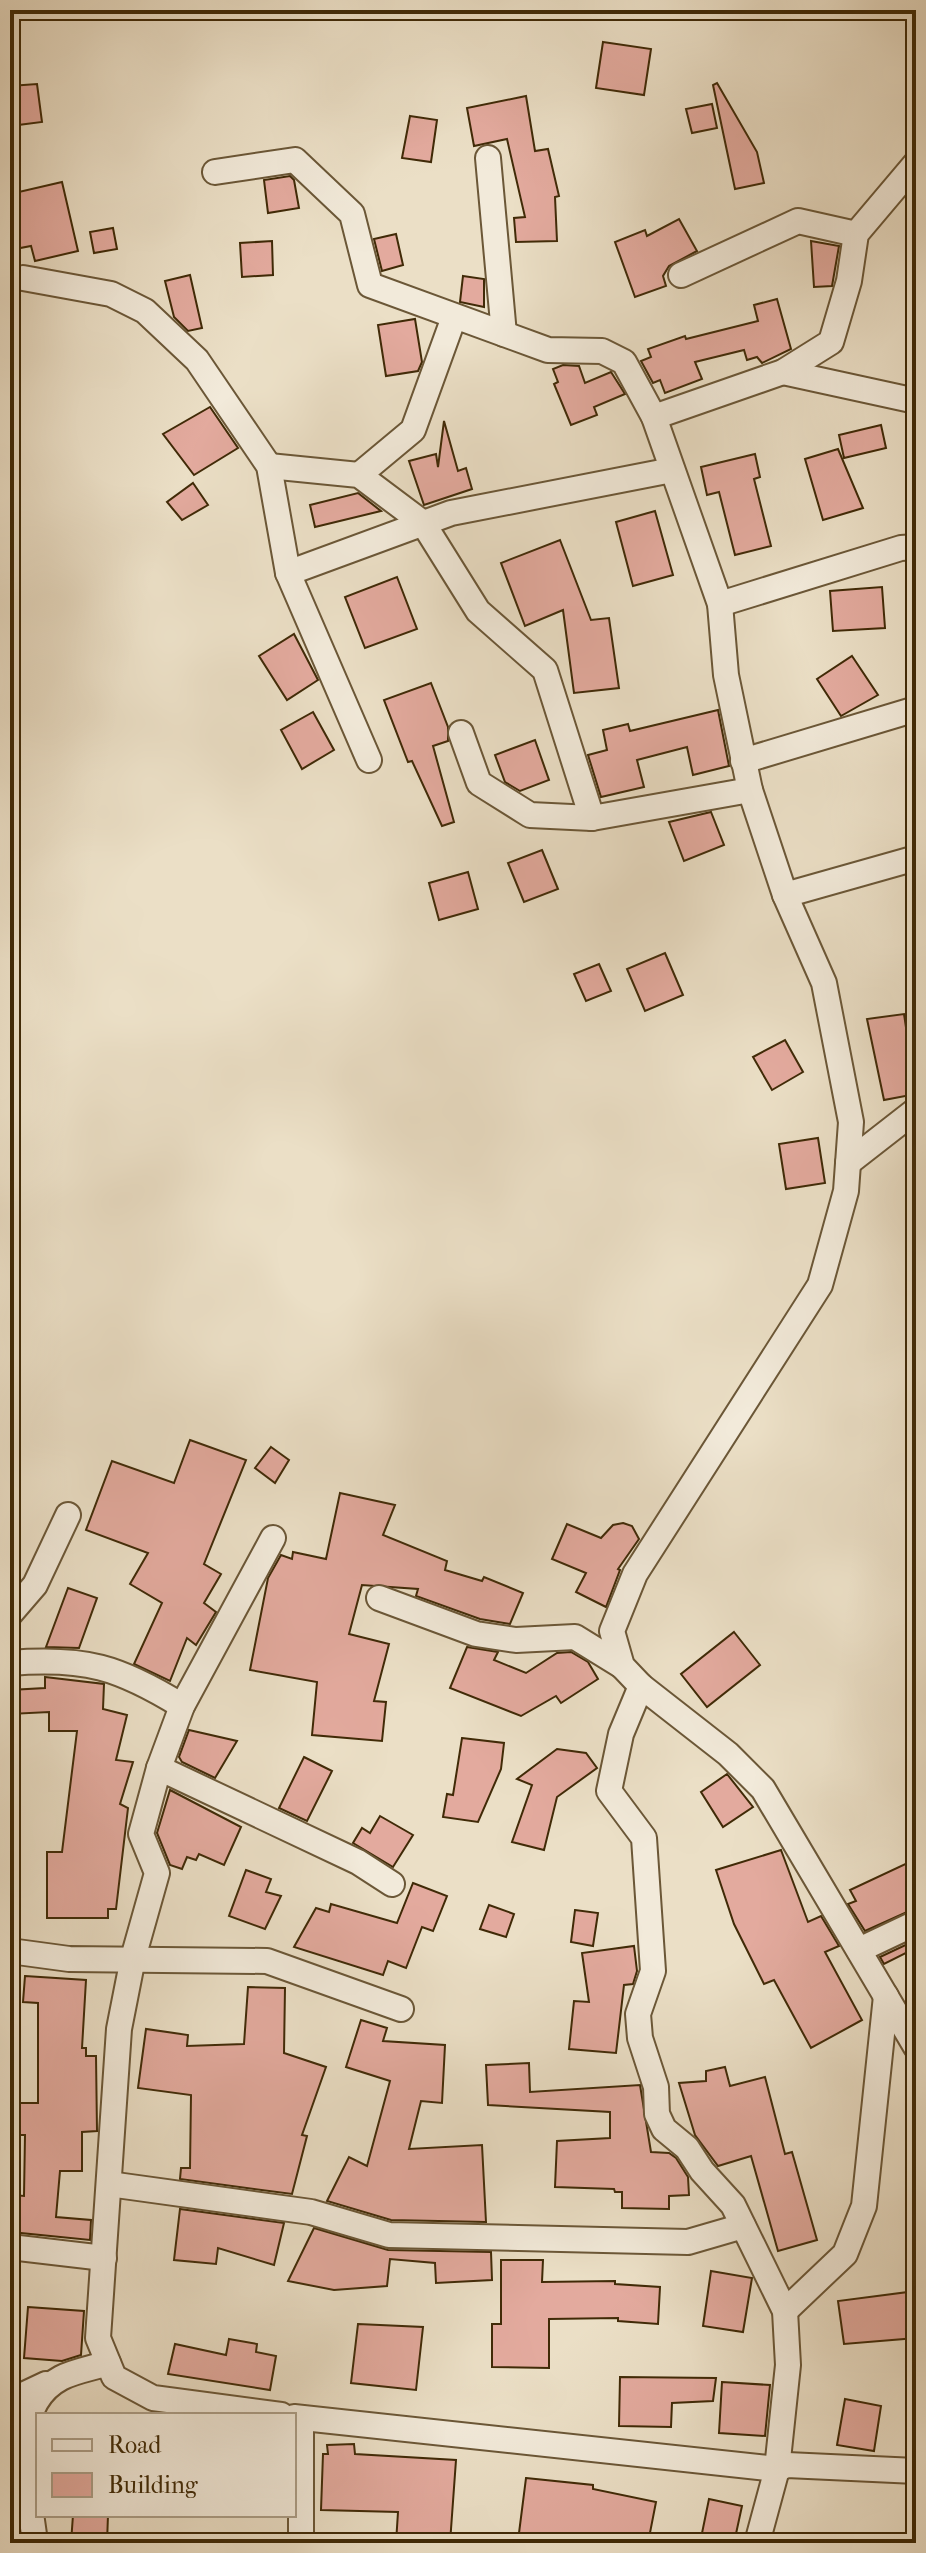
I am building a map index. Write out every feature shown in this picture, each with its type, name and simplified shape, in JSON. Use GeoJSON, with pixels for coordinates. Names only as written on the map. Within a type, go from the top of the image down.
{"type":"FeatureCollection","features":[{"type":"Feature","properties":{"kind":"street"},"geometry":{"type":"LineString","coordinates":[[488,158],[504,334]]}},
{"type":"Feature","properties":{"kind":"street"},"geometry":{"type":"LineString","coordinates":[[215,172],[295,160],[352,214],[370,285],[548,350],[602,351],[624,362],[654,417],[720,604],[726,675],[750,790],[785,895],[824,983],[851,1122],[846,1191],[820,1285],[635,1574],[612,1631],[622,1666]]}},
{"type":"Feature","properties":{"kind":"street"},"geometry":{"type":"LineString","coordinates":[[654,417],[783,372],[831,342],[849,281],[856,234],[916,163]]}},
{"type":"Feature","properties":{"kind":"street"},"geometry":{"type":"LineString","coordinates":[[681,275],[798,221],[856,234]]}},
{"type":"Feature","properties":{"kind":"street"},"geometry":{"type":"LineString","coordinates":[[23,278],[111,294],[145,311],[197,360],[269,466],[288,573],[369,760]]}},
{"type":"Feature","properties":{"kind":"street"},"geometry":{"type":"LineString","coordinates":[[359,475],[413,430],[454,317]]}},
{"type":"Feature","properties":{"kind":"street"},"geometry":{"type":"LineString","coordinates":[[783,372],[916,401]]}},
{"type":"Feature","properties":{"kind":"street"},"geometry":{"type":"LineString","coordinates":[[269,466],[359,475],[423,523],[478,611],[545,670],[592,818]]}},
{"type":"Feature","properties":{"kind":"street"},"geometry":{"type":"LineString","coordinates":[[288,573],[451,513],[672,470]]}},
{"type":"Feature","properties":{"kind":"street"},"geometry":{"type":"LineString","coordinates":[[720,604],[901,548],[916,547]]}},
{"type":"Feature","properties":{"kind":"street"},"geometry":{"type":"LineString","coordinates":[[743,761],[916,709]]}},
{"type":"Feature","properties":{"kind":"street"},"geometry":{"type":"LineString","coordinates":[[461,733],[479,783],[530,815],[592,818],[750,790]]}},
{"type":"Feature","properties":{"kind":"street"},"geometry":{"type":"LineString","coordinates":[[785,895],[916,858]]}},
{"type":"Feature","properties":{"kind":"street"},"geometry":{"type":"LineString","coordinates":[[848,1163],[916,1110]]}},
{"type":"Feature","properties":{"kind":"street"},"geometry":{"type":"LineString","coordinates":[[10,1614],[35,1585],[68,1515]]}},
{"type":"Feature","properties":{"kind":"street"},"geometry":{"type":"LineString","coordinates":[[269,2413],[153,2398],[114,2377],[98,2338],[119,2029],[133,1958],[157,1873],[141,1834],[159,1768],[182,1706],[273,1538]]}},
{"type":"Feature","properties":{"kind":"street"},"geometry":{"type":"LineString","coordinates":[[379,1598],[476,1634],[516,1640],[575,1637],[622,1666],[641,1686],[728,1754],[763,1789],[916,2047]]}},
{"type":"Feature","properties":{"kind":"street"},"geometry":{"type":"LineString","coordinates":[[10,1663],[51,1660],[104,1666],[141,1681],[182,1706]]}},
{"type":"Feature","properties":{"kind":"street"},"geometry":{"type":"LineString","coordinates":[[641,1686],[621,1734],[609,1791],[644,1838],[653,1971],[638,2014],[640,2038],[656,2087],[657,2114],[664,2129],[687,2148],[733,2205],[785,2311],[788,2365],[777,2469],[757,2543]]}},
{"type":"Feature","properties":{"kind":"street"},"geometry":{"type":"LineString","coordinates":[[159,1768],[358,1862],[392,1884]]}},
{"type":"Feature","properties":{"kind":"street"},"geometry":{"type":"LineString","coordinates":[[859,1950],[916,1923]]}},
{"type":"Feature","properties":{"kind":"street"},"geometry":{"type":"LineString","coordinates":[[10,1951],[69,1959],[267,1961],[401,2009]]}},
{"type":"Feature","properties":{"kind":"street"},"geometry":{"type":"LineString","coordinates":[[785,2311],[845,2254],[864,2206],[886,1996]]}},
{"type":"Feature","properties":{"kind":"street"},"geometry":{"type":"LineString","coordinates":[[109,2184],[311,2212],[389,2235],[688,2242],[743,2226]]}},
{"type":"Feature","properties":{"kind":"street"},"geometry":{"type":"LineString","coordinates":[[10,2247],[104,2258]]}},
{"type":"Feature","properties":{"kind":"street"},"geometry":{"type":"LineString","coordinates":[[10,2401],[59,2378],[108,2363]]}},
{"type":"Feature","properties":{"kind":"street"},"geometry":{"type":"LineString","coordinates":[[35,2543],[24,2434],[35,2403],[59,2378]]}},
{"type":"Feature","properties":{"kind":"street"},"geometry":{"type":"LineString","coordinates":[[296,2416],[777,2469],[787,2465],[916,2471]]}},
{"type":"Feature","properties":{"kind":"street"},"geometry":{"type":"LineString","coordinates":[[296,2472],[301,2543]]}},
{"type":"Feature","properties":{"kind":"building"},"geometry":{"type":"Polygon","coordinates":[[[603,42],[651,49],[644,95],[596,88],[603,42]]]}},
{"type":"Feature","properties":{"kind":"building"},"geometry":{"type":"Polygon","coordinates":[[[717,83],[757,152],[764,183],[735,189],[713,85],[717,83]]]}},
{"type":"Feature","properties":{"kind":"building"},"geometry":{"type":"Polygon","coordinates":[[[37,84],[42,122],[10,126],[10,86],[37,84]]]}},
{"type":"Feature","properties":{"kind":"building"},"geometry":{"type":"Polygon","coordinates":[[[526,96],[535,151],[548,149],[559,196],[555,197],[557,241],[516,242],[514,218],[525,217],[507,139],[474,146],[467,108],[526,96]]]}},
{"type":"Feature","properties":{"kind":"building"},"geometry":{"type":"Polygon","coordinates":[[[712,104],[717,128],[692,133],[686,109],[712,104]]]}},
{"type":"Feature","properties":{"kind":"building"},"geometry":{"type":"Polygon","coordinates":[[[410,116],[437,120],[431,162],[402,158],[410,116]]]}},
{"type":"Feature","properties":{"kind":"building"},"geometry":{"type":"Polygon","coordinates":[[[290,176],[294,180],[299,208],[268,213],[264,180],[290,176]]]}},
{"type":"Feature","properties":{"kind":"building"},"geometry":{"type":"Polygon","coordinates":[[[62,182],[78,251],[35,261],[31,246],[10,250],[10,194],[62,182]]]}},
{"type":"Feature","properties":{"kind":"building"},"geometry":{"type":"Polygon","coordinates":[[[679,219],[697,251],[669,266],[663,276],[666,286],[635,297],[615,242],[645,230],[647,236],[679,219]]]}},
{"type":"Feature","properties":{"kind":"building"},"geometry":{"type":"Polygon","coordinates":[[[113,228],[117,249],[94,253],[90,232],[113,228]]]}},
{"type":"Feature","properties":{"kind":"building"},"geometry":{"type":"Polygon","coordinates":[[[396,234],[403,265],[382,271],[374,239],[396,234]]]}},
{"type":"Feature","properties":{"kind":"building"},"geometry":{"type":"Polygon","coordinates":[[[272,241],[273,275],[242,277],[240,243],[272,241]]]}},
{"type":"Feature","properties":{"kind":"building"},"geometry":{"type":"Polygon","coordinates":[[[811,241],[839,246],[832,286],[814,287],[811,241]]]}},
{"type":"Feature","properties":{"kind":"building"},"geometry":{"type":"Polygon","coordinates":[[[190,275],[202,328],[188,331],[174,317],[165,281],[190,275]]]}},
{"type":"Feature","properties":{"kind":"building"},"geometry":{"type":"Polygon","coordinates":[[[463,276],[484,279],[484,307],[460,302],[463,276]]]}},
{"type":"Feature","properties":{"kind":"building"},"geometry":{"type":"Polygon","coordinates":[[[777,299],[791,349],[762,363],[757,357],[747,360],[744,350],[695,362],[702,379],[665,393],[660,380],[653,383],[641,361],[651,357],[648,349],[685,336],[686,339],[758,321],[754,305],[777,299]]]}},
{"type":"Feature","properties":{"kind":"building"},"geometry":{"type":"Polygon","coordinates":[[[415,319],[422,362],[418,371],[386,376],[378,325],[415,319]]]}},
{"type":"Feature","properties":{"kind":"building"},"geometry":{"type":"Polygon","coordinates":[[[563,365],[579,366],[585,383],[611,372],[625,394],[594,407],[597,415],[571,425],[554,384],[558,382],[553,369],[563,365]]]}},
{"type":"Feature","properties":{"kind":"building"},"geometry":{"type":"Polygon","coordinates":[[[210,407],[238,448],[194,475],[163,434],[210,407]]]}},
{"type":"Feature","properties":{"kind":"building"},"geometry":{"type":"Polygon","coordinates":[[[444,421],[458,471],[466,468],[472,489],[424,505],[409,461],[436,454],[438,467],[444,421]]]}},
{"type":"Feature","properties":{"kind":"building"},"geometry":{"type":"Polygon","coordinates":[[[881,425],[886,448],[844,458],[839,435],[881,425]]]}},
{"type":"Feature","properties":{"kind":"building"},"geometry":{"type":"Polygon","coordinates":[[[838,449],[863,508],[823,520],[805,459],[838,449]]]}},
{"type":"Feature","properties":{"kind":"building"},"geometry":{"type":"Polygon","coordinates":[[[755,454],[760,477],[754,479],[771,546],[735,555],[719,492],[707,495],[701,467],[755,454]]]}},
{"type":"Feature","properties":{"kind":"building"},"geometry":{"type":"Polygon","coordinates":[[[193,483],[208,505],[182,520],[167,502],[193,483]]]}},
{"type":"Feature","properties":{"kind":"building"},"geometry":{"type":"Polygon","coordinates":[[[358,493],[381,511],[315,527],[310,505],[358,493]]]}},
{"type":"Feature","properties":{"kind":"building"},"geometry":{"type":"Polygon","coordinates":[[[655,511],[673,575],[633,586],[616,522],[655,511]]]}},
{"type":"Feature","properties":{"kind":"building"},"geometry":{"type":"Polygon","coordinates":[[[560,540],[591,620],[609,618],[619,688],[574,693],[563,610],[525,626],[501,563],[560,540]]]}},
{"type":"Feature","properties":{"kind":"building"},"geometry":{"type":"Polygon","coordinates":[[[397,577],[417,629],[365,648],[345,597],[397,577]]]}},
{"type":"Feature","properties":{"kind":"building"},"geometry":{"type":"Polygon","coordinates":[[[882,587],[885,628],[833,631],[830,591],[882,587]]]}},
{"type":"Feature","properties":{"kind":"building"},"geometry":{"type":"Polygon","coordinates":[[[294,634],[318,680],[287,700],[259,656],[294,634]]]}},
{"type":"Feature","properties":{"kind":"building"},"geometry":{"type":"Polygon","coordinates":[[[852,656],[878,695],[841,716],[817,679],[852,656]]]}},
{"type":"Feature","properties":{"kind":"building"},"geometry":{"type":"Polygon","coordinates":[[[431,683],[448,727],[448,741],[433,746],[454,822],[442,826],[412,761],[408,762],[384,700],[431,683]]]}},
{"type":"Feature","properties":{"kind":"building"},"geometry":{"type":"Polygon","coordinates":[[[718,710],[729,766],[693,775],[687,747],[637,760],[644,787],[601,797],[588,755],[607,750],[603,730],[628,724],[630,731],[718,710]]]}},
{"type":"Feature","properties":{"kind":"building"},"geometry":{"type":"Polygon","coordinates":[[[313,712],[334,750],[302,769],[281,730],[313,712]]]}},
{"type":"Feature","properties":{"kind":"building"},"geometry":{"type":"Polygon","coordinates":[[[535,740],[549,780],[520,791],[505,782],[495,755],[535,740]]]}},
{"type":"Feature","properties":{"kind":"building"},"geometry":{"type":"Polygon","coordinates":[[[711,812],[724,845],[684,861],[669,822],[711,812]]]}},
{"type":"Feature","properties":{"kind":"building"},"geometry":{"type":"Polygon","coordinates":[[[542,850],[558,889],[524,902],[508,863],[542,850]]]}},
{"type":"Feature","properties":{"kind":"building"},"geometry":{"type":"Polygon","coordinates":[[[468,872],[478,909],[439,920],[429,883],[468,872]]]}},
{"type":"Feature","properties":{"kind":"building"},"geometry":{"type":"Polygon","coordinates":[[[665,953],[683,995],[645,1011],[627,969],[665,953]]]}},
{"type":"Feature","properties":{"kind":"building"},"geometry":{"type":"Polygon","coordinates":[[[599,964],[611,991],[586,1001],[574,974],[599,964]]]}},
{"type":"Feature","properties":{"kind":"building"},"geometry":{"type":"Polygon","coordinates":[[[904,1014],[912,1068],[916,1067],[916,1094],[884,1100],[867,1019],[904,1014]]]}},
{"type":"Feature","properties":{"kind":"building"},"geometry":{"type":"Polygon","coordinates":[[[785,1040],[803,1072],[772,1090],[753,1057],[785,1040]]]}},
{"type":"Feature","properties":{"kind":"building"},"geometry":{"type":"Polygon","coordinates":[[[818,1138],[825,1183],[786,1189],[779,1144],[818,1138]]]}},
{"type":"Feature","properties":{"kind":"building"},"geometry":{"type":"Polygon","coordinates":[[[190,1440],[246,1460],[204,1564],[221,1574],[204,1603],[216,1612],[196,1645],[187,1638],[170,1681],[134,1664],[162,1603],[130,1584],[148,1553],[86,1530],[112,1461],[174,1483],[190,1440]]]}},
{"type":"Feature","properties":{"kind":"building"},"geometry":{"type":"Polygon","coordinates":[[[271,1447],[289,1460],[275,1483],[255,1468],[271,1447]]]}},
{"type":"Feature","properties":{"kind":"building"},"geometry":{"type":"Polygon","coordinates":[[[340,1493],[395,1505],[383,1535],[447,1561],[445,1570],[482,1581],[484,1577],[523,1593],[510,1624],[480,1619],[416,1596],[418,1589],[362,1585],[349,1634],[389,1644],[374,1701],[386,1702],[382,1741],[312,1735],[317,1682],[250,1670],[268,1578],[281,1555],[292,1559],[293,1552],[326,1559],[340,1493]]]}},
{"type":"Feature","properties":{"kind":"building"},"geometry":{"type":"Polygon","coordinates":[[[623,1523],[632,1526],[639,1539],[618,1569],[606,1607],[576,1592],[586,1573],[552,1559],[567,1524],[601,1538],[613,1525],[623,1523]]]}},
{"type":"Feature","properties":{"kind":"building"},"geometry":{"type":"Polygon","coordinates":[[[68,1588],[97,1598],[79,1648],[46,1647],[68,1588]]]}},
{"type":"Feature","properties":{"kind":"building"},"geometry":{"type":"Polygon","coordinates":[[[734,1632],[760,1665],[707,1707],[681,1674],[734,1632]]]}},
{"type":"Feature","properties":{"kind":"building"},"geometry":{"type":"Polygon","coordinates":[[[467,1647],[498,1652],[494,1660],[526,1673],[557,1653],[571,1652],[588,1662],[598,1679],[561,1703],[556,1696],[521,1716],[450,1688],[467,1647]]]}},
{"type":"Feature","properties":{"kind":"building"},"geometry":{"type":"Polygon","coordinates":[[[45,1677],[104,1684],[103,1709],[127,1715],[116,1760],[133,1762],[120,1804],[128,1808],[116,1909],[108,1909],[108,1918],[47,1918],[47,1852],[62,1852],[77,1731],[49,1731],[49,1712],[10,1714],[10,1690],[45,1688],[45,1677]]]}},
{"type":"Feature","properties":{"kind":"building"},"geometry":{"type":"Polygon","coordinates":[[[189,1730],[237,1741],[215,1778],[182,1762],[179,1757],[189,1730]]]}},
{"type":"Feature","properties":{"kind":"building"},"geometry":{"type":"Polygon","coordinates":[[[462,1738],[504,1743],[501,1769],[478,1822],[443,1817],[447,1794],[453,1795],[462,1738]]]}},
{"type":"Feature","properties":{"kind":"building"},"geometry":{"type":"Polygon","coordinates":[[[557,1749],[586,1753],[597,1768],[557,1797],[544,1850],[512,1842],[532,1785],[517,1779],[557,1749]]]}},
{"type":"Feature","properties":{"kind":"building"},"geometry":{"type":"Polygon","coordinates":[[[304,1757],[332,1771],[307,1821],[279,1808],[304,1757]]]}},
{"type":"Feature","properties":{"kind":"building"},"geometry":{"type":"Polygon","coordinates":[[[727,1774],[753,1807],[723,1827],[701,1792],[727,1774]]]}},
{"type":"Feature","properties":{"kind":"building"},"geometry":{"type":"Polygon","coordinates":[[[170,1790],[241,1827],[224,1865],[199,1854],[196,1860],[187,1857],[182,1869],[170,1865],[157,1833],[170,1790]]]}},
{"type":"Feature","properties":{"kind":"building"},"geometry":{"type":"Polygon","coordinates":[[[380,1816],[413,1835],[393,1867],[353,1843],[362,1828],[370,1833],[380,1816]]]}},
{"type":"Feature","properties":{"kind":"building"},"geometry":{"type":"Polygon","coordinates":[[[781,1850],[808,1922],[821,1916],[839,1946],[825,1952],[862,2020],[811,2048],[774,1980],[764,1984],[734,1924],[716,1870],[781,1850]]]}},
{"type":"Feature","properties":{"kind":"building"},"geometry":{"type":"Polygon","coordinates":[[[916,1859],[916,1908],[865,1931],[848,1904],[856,1901],[850,1890],[916,1859]]]}},
{"type":"Feature","properties":{"kind":"building"},"geometry":{"type":"Polygon","coordinates":[[[246,1870],[271,1879],[266,1892],[281,1896],[265,1929],[229,1916],[246,1870]]]}},
{"type":"Feature","properties":{"kind":"building"},"geometry":{"type":"Polygon","coordinates":[[[413,1883],[447,1896],[433,1931],[422,1927],[406,1968],[388,1961],[383,1975],[294,1947],[316,1908],[329,1912],[331,1904],[397,1923],[413,1883]]]}},
{"type":"Feature","properties":{"kind":"building"},"geometry":{"type":"Polygon","coordinates":[[[489,1905],[514,1914],[506,1937],[480,1929],[489,1905]]]}},
{"type":"Feature","properties":{"kind":"building"},"geometry":{"type":"Polygon","coordinates":[[[575,1910],[598,1913],[593,1946],[571,1942],[575,1910]]]}},
{"type":"Feature","properties":{"kind":"building"},"geometry":{"type":"Polygon","coordinates":[[[916,1940],[916,1948],[884,1964],[880,1957],[916,1940]]]}},
{"type":"Feature","properties":{"kind":"building"},"geometry":{"type":"Polygon","coordinates":[[[634,1946],[637,1971],[633,1984],[624,1985],[616,2053],[569,2049],[574,2001],[589,2002],[582,1953],[634,1946]]]}},
{"type":"Feature","properties":{"kind":"building"},"geometry":{"type":"Polygon","coordinates":[[[25,1976],[86,1980],[82,2048],[86,2048],[86,2056],[96,2056],[97,2131],[82,2132],[82,2171],[60,2171],[56,2217],[91,2220],[90,2240],[11,2232],[14,2195],[24,2196],[25,2135],[10,2135],[10,2103],[38,2103],[38,2003],[23,2002],[25,1976]]]}},
{"type":"Feature","properties":{"kind":"building"},"geometry":{"type":"Polygon","coordinates":[[[248,1987],[285,1988],[284,2053],[326,2067],[302,2135],[307,2136],[292,2194],[180,2179],[181,2168],[190,2168],[191,2095],[138,2088],[146,2029],[188,2035],[187,2046],[244,2044],[248,1987]]]}},
{"type":"Feature","properties":{"kind":"building"},"geometry":{"type":"Polygon","coordinates":[[[361,2020],[387,2028],[383,2041],[445,2045],[442,2103],[421,2101],[409,2149],[482,2145],[486,2222],[391,2220],[327,2201],[349,2157],[367,2166],[390,2081],[346,2067],[361,2020]]]}},
{"type":"Feature","properties":{"kind":"building"},"geometry":{"type":"Polygon","coordinates":[[[529,2063],[530,2092],[640,2085],[651,2152],[669,2153],[676,2158],[688,2177],[689,2195],[669,2196],[669,2209],[622,2208],[622,2192],[615,2192],[614,2189],[555,2187],[557,2141],[610,2138],[610,2112],[488,2105],[486,2065],[529,2063]]]}},
{"type":"Feature","properties":{"kind":"building"},"geometry":{"type":"Polygon","coordinates":[[[725,2067],[730,2086],[765,2077],[785,2154],[792,2152],[817,2240],[778,2251],[751,2156],[718,2166],[695,2135],[679,2083],[706,2081],[706,2071],[725,2067]]]}},
{"type":"Feature","properties":{"kind":"building"},"geometry":{"type":"Polygon","coordinates":[[[180,2209],[284,2223],[274,2265],[218,2248],[216,2264],[174,2260],[180,2209]]]}},
{"type":"Feature","properties":{"kind":"building"},"geometry":{"type":"Polygon","coordinates":[[[314,2228],[388,2250],[491,2252],[492,2280],[436,2283],[435,2263],[390,2259],[387,2286],[334,2290],[288,2281],[314,2228]]]}},
{"type":"Feature","properties":{"kind":"building"},"geometry":{"type":"Polygon","coordinates":[[[501,2260],[543,2260],[542,2282],[615,2281],[615,2284],[660,2287],[658,2324],[618,2321],[618,2318],[549,2319],[549,2368],[492,2367],[492,2324],[501,2324],[501,2260]]]}},
{"type":"Feature","properties":{"kind":"building"},"geometry":{"type":"Polygon","coordinates":[[[711,2271],[752,2278],[743,2332],[703,2326],[711,2271]]]}},
{"type":"Feature","properties":{"kind":"building"},"geometry":{"type":"Polygon","coordinates":[[[916,2291],[916,2338],[844,2344],[838,2301],[916,2291]]]}},
{"type":"Feature","properties":{"kind":"building"},"geometry":{"type":"Polygon","coordinates":[[[28,2307],[84,2311],[81,2355],[62,2361],[24,2358],[28,2307]]]}},
{"type":"Feature","properties":{"kind":"building"},"geometry":{"type":"Polygon","coordinates":[[[358,2324],[423,2327],[416,2390],[351,2383],[358,2324]]]}},
{"type":"Feature","properties":{"kind":"building"},"geometry":{"type":"Polygon","coordinates":[[[229,2339],[257,2344],[256,2352],[276,2356],[270,2390],[168,2374],[175,2344],[226,2355],[229,2339]]]}},
{"type":"Feature","properties":{"kind":"building"},"geometry":{"type":"Polygon","coordinates":[[[620,2377],[716,2378],[713,2401],[672,2403],[671,2427],[619,2426],[620,2377]]]}},
{"type":"Feature","properties":{"kind":"building"},"geometry":{"type":"Polygon","coordinates":[[[722,2382],[770,2385],[765,2436],[719,2433],[722,2382]]]}},
{"type":"Feature","properties":{"kind":"building"},"geometry":{"type":"Polygon","coordinates":[[[845,2399],[881,2406],[874,2451],[837,2445],[845,2399]]]}},
{"type":"Feature","properties":{"kind":"building"},"geometry":{"type":"Polygon","coordinates":[[[354,2444],[355,2454],[456,2460],[450,2543],[396,2543],[398,2512],[321,2510],[323,2454],[328,2454],[327,2445],[354,2444]]]}},
{"type":"Feature","properties":{"kind":"building"},"geometry":{"type":"Polygon","coordinates":[[[526,2478],[593,2485],[593,2489],[656,2502],[648,2543],[602,2543],[519,2533],[526,2478]]]}},
{"type":"Feature","properties":{"kind":"building"},"geometry":{"type":"Polygon","coordinates":[[[709,2499],[742,2506],[734,2543],[700,2543],[709,2499]]]}},
{"type":"Feature","properties":{"kind":"building"},"geometry":{"type":"Polygon","coordinates":[[[73,2517],[108,2517],[107,2543],[71,2543],[73,2517]]]}}]}
